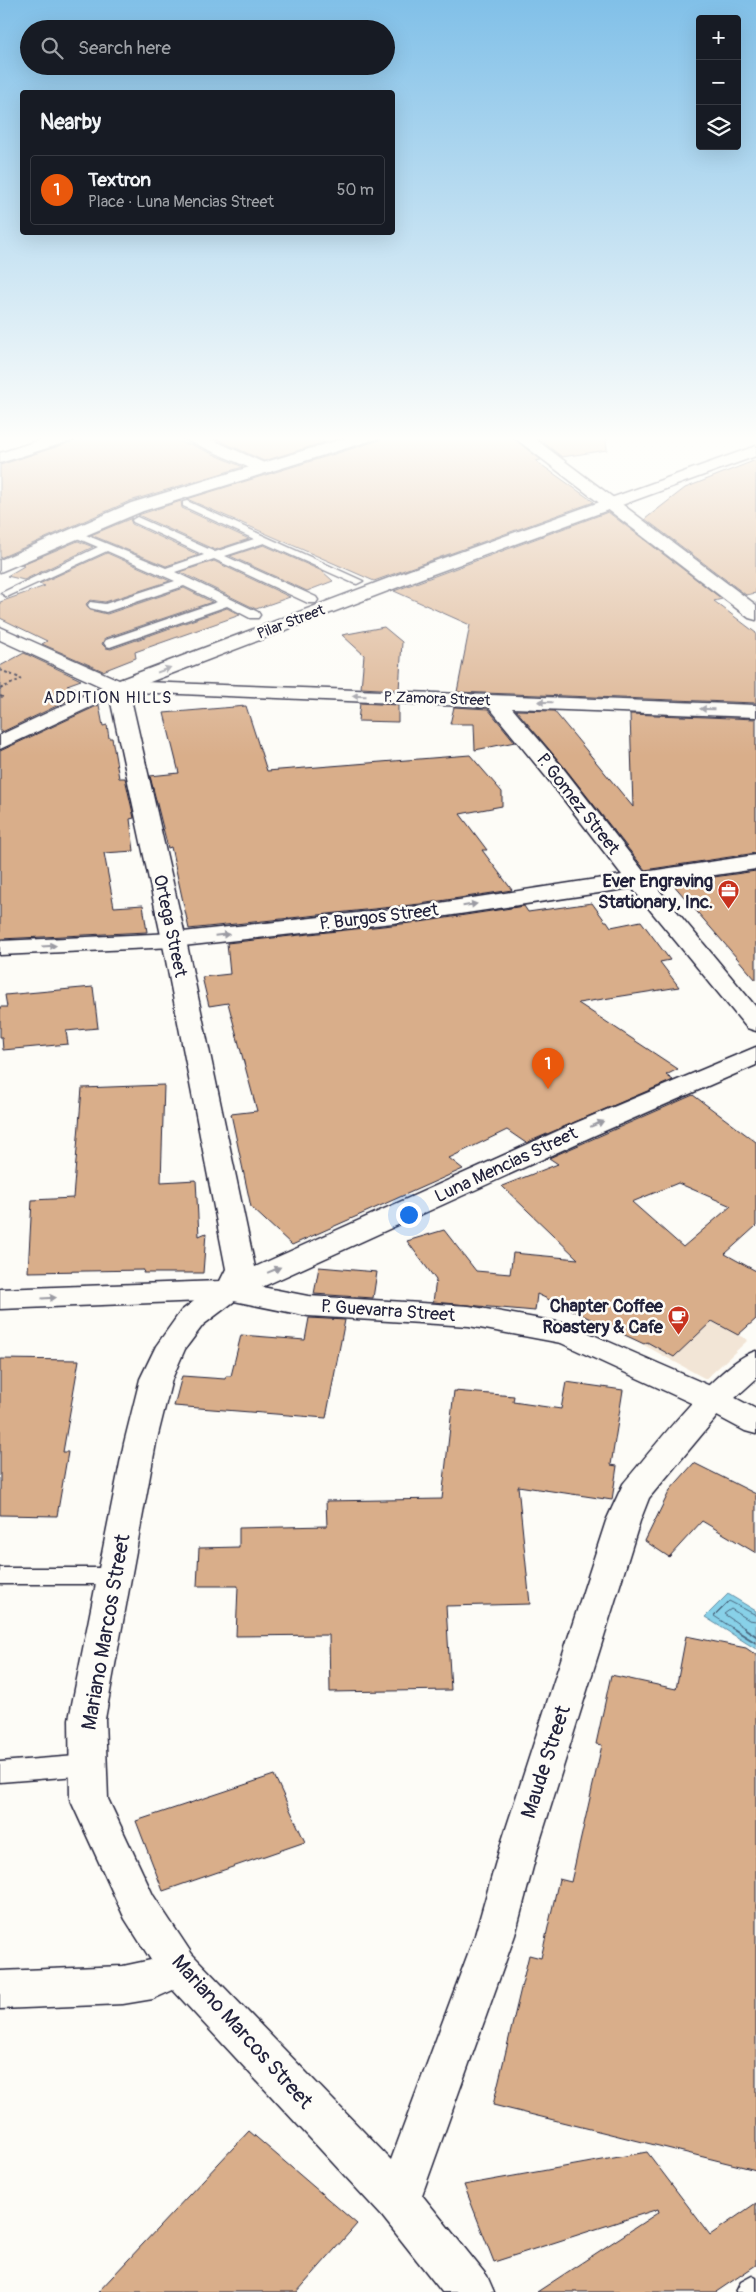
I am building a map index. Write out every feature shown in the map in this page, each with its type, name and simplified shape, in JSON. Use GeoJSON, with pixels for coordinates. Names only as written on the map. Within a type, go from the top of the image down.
{"type":"FeatureCollection","features":[{"type":"Feature","properties":{"kind":"street"},"geometry":{"type":"LineString","coordinates":[[0,567],[59,542]]}},
{"type":"Feature","properties":{"kind":"street","name":"Pilar Street"},"geometry":{"type":"LineString","coordinates":[[0,743],[118,687],[506,542]]}},
{"type":"Feature","properties":{"kind":"street"},"geometry":{"type":"LineString","coordinates":[[659,542],[756,614]]}},
{"type":"Feature","properties":{"kind":"street"},"geometry":{"type":"LineString","coordinates":[[0,633],[118,687]]}},
{"type":"Feature","properties":{"kind":"street","name":"P. Zamora Street"},"geometry":{"type":"LineString","coordinates":[[118,687],[756,711]]}},
{"type":"Feature","properties":{"kind":"street","name":"Ortega Street"},"geometry":{"type":"LineString","coordinates":[[118,687],[174,940],[241,1269],[229,1290]]}},
{"type":"Feature","properties":{"kind":"street","name":"P. Gomez Street"},"geometry":{"type":"LineString","coordinates":[[495,700],[557,773],[637,879],[756,1023]]}},
{"type":"Feature","properties":{"kind":"street","name":"P. Burgos Street"},"geometry":{"type":"LineString","coordinates":[[0,948],[174,940],[420,913],[756,862]]}},
{"type":"Feature","properties":{"kind":"street","name":"Luna Mencias Street"},"geometry":{"type":"LineString","coordinates":[[229,1290],[583,1130],[756,1055]]}},
{"type":"Feature","properties":{"kind":"street","name":"P. Guevarra Street"},"geometry":{"type":"LineString","coordinates":[[0,1299],[229,1290],[308,1306],[469,1316],[568,1334],[713,1400],[756,1423]]}},
{"type":"Feature","properties":{"kind":"street","name":"Mariano Marcos Street"},"geometry":{"type":"LineString","coordinates":[[229,1290],[192,1318],[171,1346],[156,1378],[140,1443],[88,1719],[89,1799],[139,1907],[178,1967],[398,2200],[471,2292]]}},
{"type":"Feature","properties":{"kind":"street","name":"Maude Street"},"geometry":{"type":"LineString","coordinates":[[398,2200],[495,1935],[520,1844],[623,1522],[635,1493],[713,1400],[756,1362]]}},
{"type":"Feature","properties":{"kind":"street"},"geometry":{"type":"LineString","coordinates":[[0,1990],[123,1985],[153,1980],[178,1967]]}},
{"type":"Feature","properties":{"kind":"lane"},"geometry":{"type":"LineString","coordinates":[[95,542],[186,581],[254,614]]}},
{"type":"Feature","properties":{"kind":"lane"},"geometry":{"type":"LineString","coordinates":[[187,542],[312,600]]}},
{"type":"Feature","properties":{"kind":"lane"},"geometry":{"type":"LineString","coordinates":[[165,572],[255,542]]}},
{"type":"Feature","properties":{"kind":"lane"},"geometry":{"type":"LineString","coordinates":[[271,542],[357,580]]}},
{"type":"Feature","properties":{"kind":"lane"},"geometry":{"type":"LineString","coordinates":[[6,593],[108,547]]}},
{"type":"Feature","properties":{"kind":"lane"},"geometry":{"type":"LineString","coordinates":[[94,605],[106,608],[186,581]]}},
{"type":"Feature","properties":{"kind":"lane"},"geometry":{"type":"LineString","coordinates":[[110,643],[228,602]]}},
{"type":"Feature","properties":{"kind":"lane"},"geometry":{"type":"LineString","coordinates":[[0,1576],[115,1576]]}},
{"type":"Feature","properties":{"kind":"lane"},"geometry":{"type":"LineString","coordinates":[[0,1772],[89,1765]]}},
{"type":"Feature","properties":{"kind":"path"},"geometry":{"type":"LineString","coordinates":[[0,670],[21,679],[0,689]]}},
{"type":"Feature","properties":{"kind":"path"},"geometry":{"type":"LineString","coordinates":[[0,696],[4,698]]}},
{"type":"Feature","properties":{"kind":"shaded area"},"geometry":{"type":"Polygon","coordinates":[[[686,1308],[748,1340],[706,1379],[644,1345],[686,1308]]]}},
{"type":"Feature","properties":{"kind":"water"},"geometry":{"type":"Polygon","coordinates":[[[728,1594],[756,1611],[756,1649],[705,1617],[728,1594]]]}},
{"type":"Feature","properties":{"kind":"building"},"geometry":{"type":"Polygon","coordinates":[[[0,542],[37,542],[0,558],[0,542]]]}},
{"type":"Feature","properties":{"kind":"building"},"geometry":{"type":"Polygon","coordinates":[[[76,542],[93,547],[24,580],[7,576],[24,566],[20,565],[76,542]]]}},
{"type":"Feature","properties":{"kind":"building"},"geometry":{"type":"Polygon","coordinates":[[[108,542],[171,542],[199,555],[166,566],[108,542]]]}},
{"type":"Feature","properties":{"kind":"building"},"geometry":{"type":"Polygon","coordinates":[[[197,542],[240,542],[215,550],[197,542]]]}},
{"type":"Feature","properties":{"kind":"building"},"geometry":{"type":"Polygon","coordinates":[[[285,542],[483,542],[374,581],[285,542]]]}},
{"type":"Feature","properties":{"kind":"building"},"geometry":{"type":"Polygon","coordinates":[[[527,542],[647,542],[722,599],[714,601],[756,633],[756,703],[457,692],[470,625],[394,591],[527,542]]]}},
{"type":"Feature","properties":{"kind":"building"},"geometry":{"type":"Polygon","coordinates":[[[676,542],[756,542],[756,593],[746,595],[676,542]]]}},
{"type":"Feature","properties":{"kind":"building"},"geometry":{"type":"Polygon","coordinates":[[[264,545],[322,571],[333,581],[307,591],[230,556],[264,545]]]}},
{"type":"Feature","properties":{"kind":"building"},"geometry":{"type":"Polygon","coordinates":[[[107,553],[170,581],[105,602],[90,600],[86,604],[90,610],[107,614],[184,588],[212,602],[105,638],[102,644],[106,648],[111,649],[227,608],[240,615],[135,652],[136,658],[103,671],[42,644],[47,641],[0,618],[0,602],[45,586],[39,584],[107,553]]]}},
{"type":"Feature","properties":{"kind":"building"},"geometry":{"type":"Polygon","coordinates":[[[214,561],[290,597],[256,609],[180,572],[214,561]]]}},
{"type":"Feature","properties":{"kind":"building"},"geometry":{"type":"Polygon","coordinates":[[[384,627],[402,642],[399,690],[361,688],[364,655],[342,635],[384,627]]]}},
{"type":"Feature","properties":{"kind":"building"},"geometry":{"type":"Polygon","coordinates":[[[24,653],[81,680],[67,685],[86,692],[0,733],[0,666],[24,653]]]}},
{"type":"Feature","properties":{"kind":"building"},"geometry":{"type":"Polygon","coordinates":[[[360,703],[398,705],[398,722],[358,721],[360,703]]]}},
{"type":"Feature","properties":{"kind":"building"},"geometry":{"type":"Polygon","coordinates":[[[99,705],[103,726],[107,725],[109,738],[112,738],[119,778],[125,778],[134,818],[130,819],[134,851],[104,853],[114,907],[143,905],[147,932],[0,939],[0,751],[99,705]]]}},
{"type":"Feature","properties":{"kind":"building"},"geometry":{"type":"Polygon","coordinates":[[[246,706],[267,771],[470,755],[502,792],[502,806],[460,814],[487,850],[482,850],[512,890],[420,904],[189,929],[171,847],[168,848],[150,776],[179,773],[164,713],[246,706]]]}},
{"type":"Feature","properties":{"kind":"building"},"geometry":{"type":"Polygon","coordinates":[[[454,707],[488,709],[515,742],[475,750],[474,724],[450,724],[454,707]]]}},
{"type":"Feature","properties":{"kind":"building"},"geometry":{"type":"Polygon","coordinates":[[[516,710],[554,711],[633,807],[630,714],[756,719],[756,853],[645,870],[564,767],[516,710]]]}},
{"type":"Feature","properties":{"kind":"building"},"geometry":{"type":"Polygon","coordinates":[[[756,871],[756,980],[672,883],[756,871]]]}},
{"type":"Feature","properties":{"kind":"building"},"geometry":{"type":"Polygon","coordinates":[[[592,903],[611,927],[641,921],[670,960],[660,962],[679,987],[578,1003],[678,1069],[666,1075],[673,1080],[526,1143],[507,1130],[449,1158],[463,1169],[292,1245],[251,1207],[231,1114],[257,1111],[228,1003],[209,1006],[202,977],[230,974],[227,943],[420,922],[524,906],[528,912],[592,903]]]}},
{"type":"Feature","properties":{"kind":"building"},"geometry":{"type":"Polygon","coordinates":[[[93,987],[98,1028],[66,1031],[68,1044],[3,1050],[2,1037],[0,1037],[0,1007],[7,1007],[5,995],[93,987]]]}},
{"type":"Feature","properties":{"kind":"building"},"geometry":{"type":"Polygon","coordinates":[[[164,1085],[161,1182],[196,1180],[199,1236],[206,1233],[203,1273],[143,1273],[144,1270],[28,1272],[32,1200],[73,1198],[82,1088],[164,1085]]]}},
{"type":"Feature","properties":{"kind":"building"},"geometry":{"type":"Polygon","coordinates":[[[693,1095],[756,1142],[756,1226],[725,1254],[756,1271],[756,1319],[738,1335],[712,1321],[674,1357],[647,1342],[644,1344],[537,1294],[535,1311],[433,1302],[436,1280],[407,1241],[444,1230],[476,1271],[510,1274],[513,1253],[578,1259],[502,1186],[558,1164],[549,1158],[693,1095]],[[678,1183],[632,1202],[683,1247],[731,1206],[678,1183]]]}},
{"type":"Feature","properties":{"kind":"building"},"geometry":{"type":"Polygon","coordinates":[[[319,1267],[377,1272],[373,1298],[314,1294],[319,1267]]]}},
{"type":"Feature","properties":{"kind":"building"},"geometry":{"type":"Polygon","coordinates":[[[309,1318],[345,1320],[326,1418],[174,1406],[182,1376],[225,1379],[226,1376],[231,1376],[241,1335],[305,1340],[309,1318]]]}},
{"type":"Feature","properties":{"kind":"building"},"geometry":{"type":"Polygon","coordinates":[[[0,1359],[79,1360],[63,1452],[68,1452],[57,1516],[0,1515],[0,1359]]]}},
{"type":"Feature","properties":{"kind":"building"},"geometry":{"type":"Polygon","coordinates":[[[566,1382],[623,1390],[611,1465],[617,1466],[612,1500],[518,1486],[530,1604],[446,1606],[451,1690],[330,1692],[329,1635],[236,1636],[238,1586],[197,1586],[199,1548],[239,1547],[239,1528],[327,1526],[326,1501],[442,1499],[454,1391],[514,1396],[513,1402],[561,1409],[566,1382]]]}},
{"type":"Feature","properties":{"kind":"building"},"geometry":{"type":"Polygon","coordinates":[[[694,1463],[756,1494],[756,1553],[702,1521],[669,1557],[645,1541],[670,1490],[694,1463]]]}},
{"type":"Feature","properties":{"kind":"building"},"geometry":{"type":"Polygon","coordinates":[[[686,1636],[746,1648],[756,1655],[756,2170],[493,2105],[529,1955],[541,1958],[559,1879],[571,1882],[602,1745],[596,1744],[611,1675],[676,1689],[686,1636]]]}},
{"type":"Feature","properties":{"kind":"building"},"geometry":{"type":"Polygon","coordinates":[[[274,1775],[305,1842],[163,1891],[136,1821],[274,1775]]]}},
{"type":"Feature","properties":{"kind":"building"},"geometry":{"type":"Polygon","coordinates":[[[249,2131],[357,2224],[297,2292],[98,2292],[249,2131]]]}},
{"type":"Feature","properties":{"kind":"building"},"geometry":{"type":"Polygon","coordinates":[[[647,2152],[710,2235],[756,2203],[756,2265],[716,2292],[537,2292],[659,2212],[658,2209],[494,2262],[464,2185],[647,2152]]]}},
{"type":"Feature","properties":{"kind":"place","name":"Ever Engraving Stationary, Inc."},"geometry":{"type":"Point","coordinates":[729,910]}},
{"type":"Feature","properties":{"kind":"place","name":"Textron"},"geometry":{"type":"Point","coordinates":[548,1089]}},
{"type":"Feature","properties":{"kind":"place","name":"Chapter Coffee Roastery & Cafe"},"geometry":{"type":"Point","coordinates":[679,1335]}},
{"type":"Feature","properties":{"kind":"district","name":"ADDITION HILLS"},"geometry":{"type":"Point","coordinates":[108,698]}}]}
